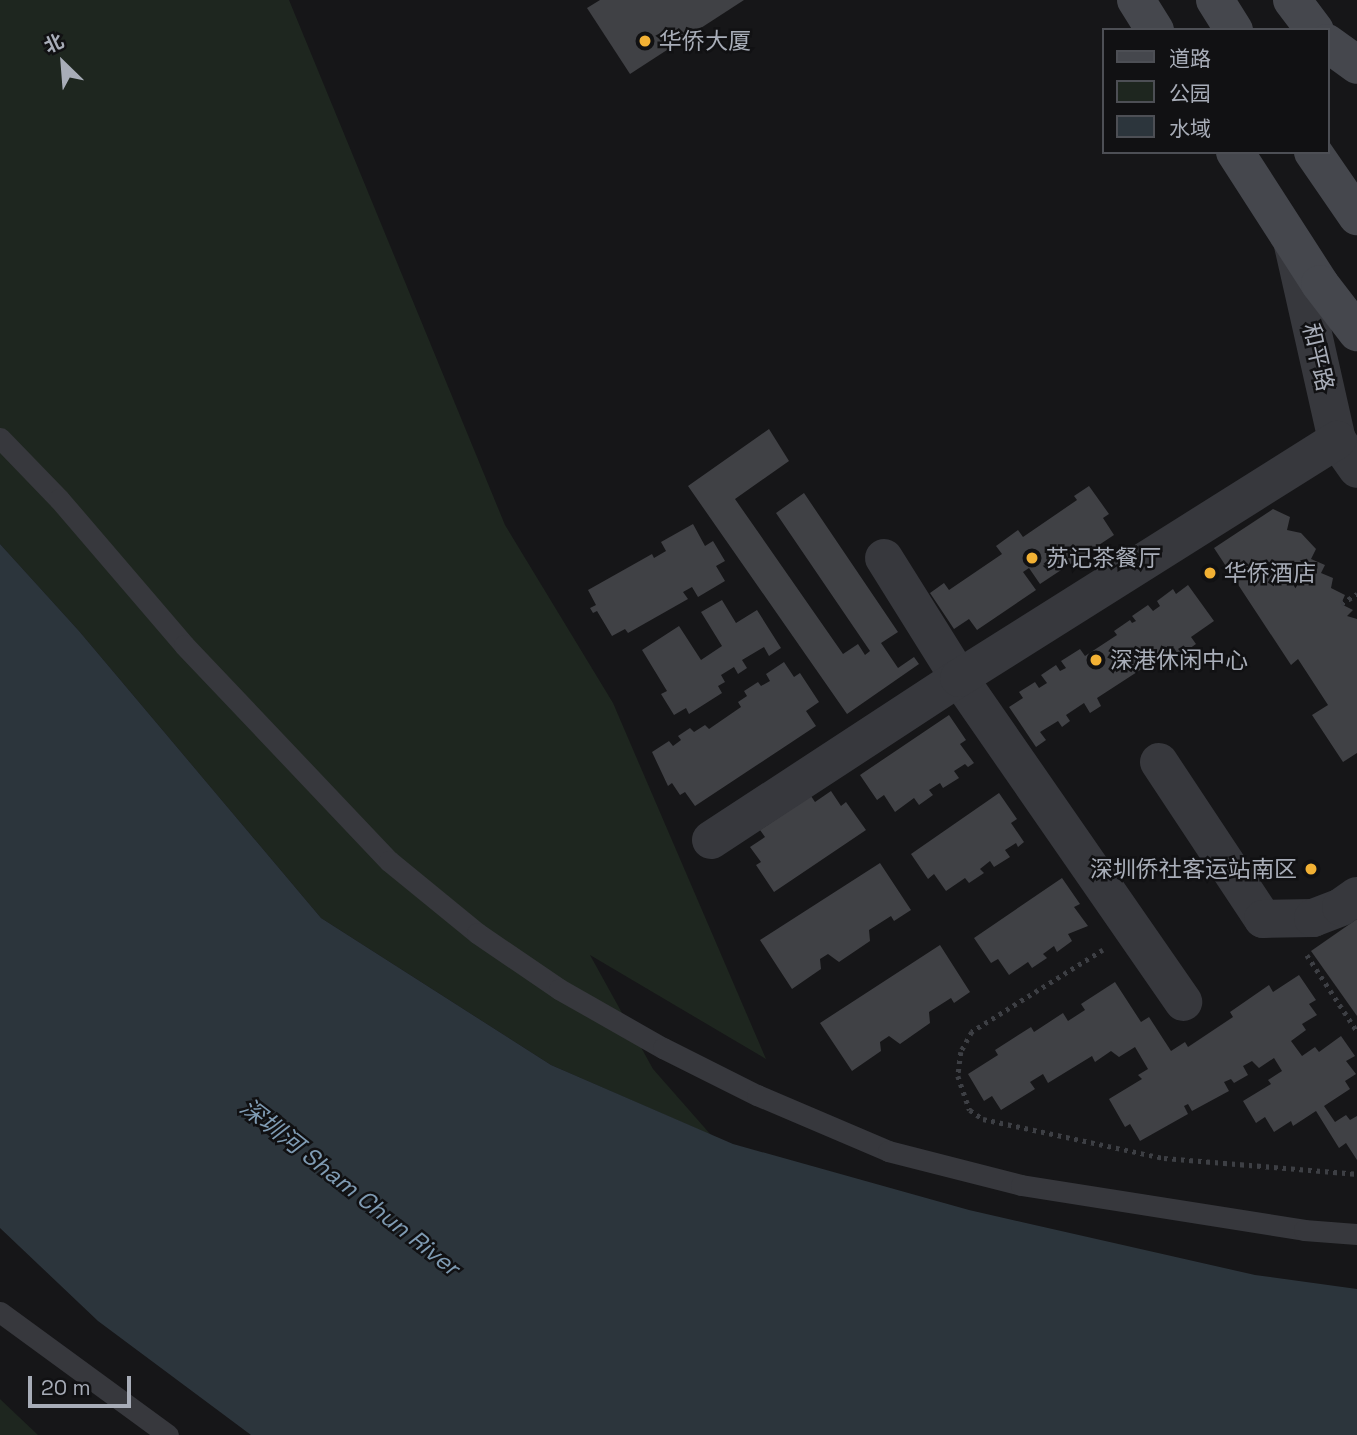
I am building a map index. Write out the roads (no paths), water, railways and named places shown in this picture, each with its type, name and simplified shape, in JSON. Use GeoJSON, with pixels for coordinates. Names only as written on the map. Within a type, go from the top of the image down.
{"type":"FeatureCollection","features":[{"type":"Feature","properties":{"kind":"street"},"geometry":{"type":"LineString","coordinates":[[1136,0],[1154,28]]}},
{"type":"Feature","properties":{"kind":"street"},"geometry":{"type":"LineString","coordinates":[[1292,0],[1313,28]]}},
{"type":"Feature","properties":{"kind":"street"},"geometry":{"type":"LineString","coordinates":[[1329,44],[1357,65]]}},
{"type":"Feature","properties":{"kind":"street"},"geometry":{"type":"LineString","coordinates":[[1235,154],[1291,240],[1357,332]]}},
{"type":"Feature","properties":{"kind":"street"},"geometry":{"type":"LineString","coordinates":[[1314,154],[1357,216]]}},
{"type":"Feature","properties":{"kind":"street","name":"和平路"},"geometry":{"type":"LineString","coordinates":[[1291,240],[1352,461]]}},
{"type":"Feature","properties":{"kind":"street"},"geometry":{"type":"LineString","coordinates":[[712,840],[959,677],[1352,461]]}},
{"type":"Feature","properties":{"kind":"street"},"geometry":{"type":"LineString","coordinates":[[884,558],[959,677],[1184,1002]]}},
{"type":"Feature","properties":{"kind":"street"},"geometry":{"type":"LineString","coordinates":[[1159,762],[1263,919],[1312,918],[1341,908],[1357,897]]}},
{"type":"Feature","properties":{"kind":"lane"},"geometry":{"type":"LineString","coordinates":[[0,438],[59,499],[184,645],[389,861],[477,933],[559,989],[663,1048],[757,1095],[888,1151],[1021,1185],[1304,1230],[1357,1234]]}},
{"type":"Feature","properties":{"kind":"lane"},"geometry":{"type":"LineString","coordinates":[[0,1312],[168,1435]]}},
{"type":"Feature","properties":{"kind":"water","name":"深圳河 Sham Chun River"},"geometry":{"type":"Polygon","coordinates":[[[0,544],[79,631],[321,918],[551,1065],[733,1144],[969,1210],[1255,1275],[1357,1289],[1357,1435],[251,1435],[98,1321],[0,1228],[0,544]]]}},
{"type":"Feature","properties":{"kind":"place","name":"华侨大厦"},"geometry":{"type":"Point","coordinates":[645,41]}},
{"type":"Feature","properties":{"kind":"place","name":"苏记茶餐厅"},"geometry":{"type":"Point","coordinates":[1032,558]}},
{"type":"Feature","properties":{"kind":"place","name":"华侨酒店"},"geometry":{"type":"Point","coordinates":[1210,573]}},
{"type":"Feature","properties":{"kind":"place","name":"深港休闲中心"},"geometry":{"type":"Point","coordinates":[1096,660]}},
{"type":"Feature","properties":{"kind":"place","name":"深圳侨社客运站南区"},"geometry":{"type":"Point","coordinates":[1311,869]}}]}
